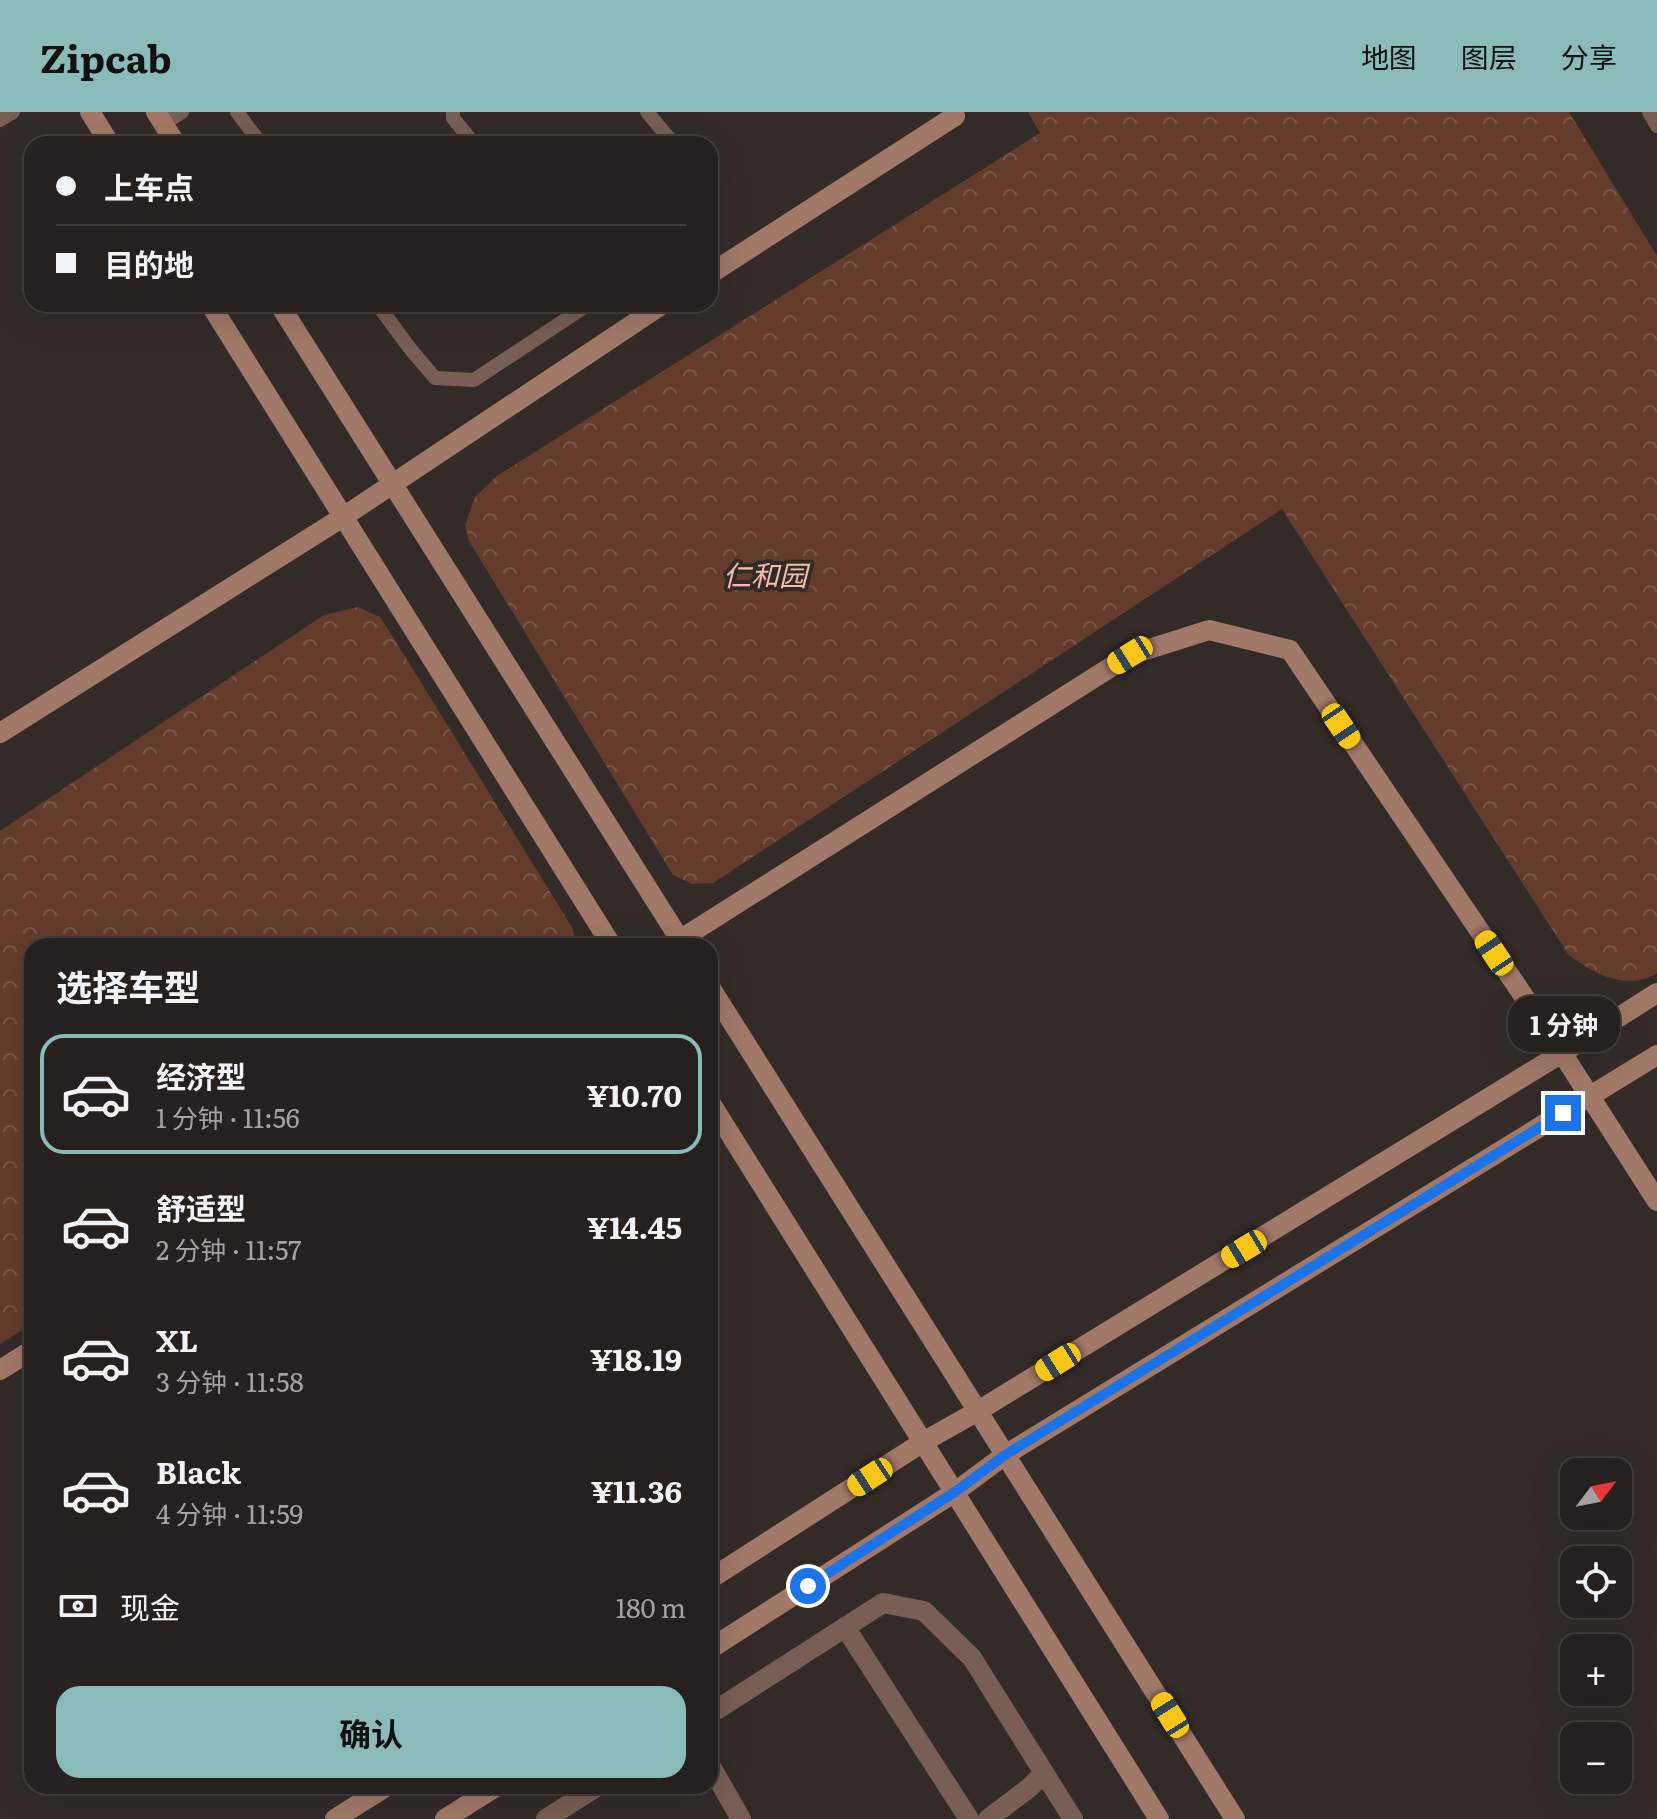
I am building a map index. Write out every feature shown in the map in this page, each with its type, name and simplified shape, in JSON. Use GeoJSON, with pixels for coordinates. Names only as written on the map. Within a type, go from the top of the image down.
{"type":"FeatureCollection","features":[{"type":"Feature","properties":{"kind":"street"},"geometry":{"type":"LineString","coordinates":[[90,112],[105,136]]}},
{"type":"Feature","properties":{"kind":"street"},"geometry":{"type":"LineString","coordinates":[[718,268],[955,116],[953,112]]}},
{"type":"Feature","properties":{"kind":"street"},"geometry":{"type":"LineString","coordinates":[[159,118],[171,136]]}},
{"type":"Feature","properties":{"kind":"street"},"geometry":{"type":"LineString","coordinates":[[215,312],[607,938]]}},
{"type":"Feature","properties":{"kind":"street"},"geometry":{"type":"LineString","coordinates":[[284,312],[674,938]]}},
{"type":"Feature","properties":{"kind":"street"},"geometry":{"type":"LineString","coordinates":[[0,733],[343,517],[650,312]]}},
{"type":"Feature","properties":{"kind":"street"},"geometry":{"type":"LineString","coordinates":[[687,938],[1130,655],[1209,630],[1290,650],[1562,1053],[1657,1201]]}},
{"type":"Feature","properties":{"kind":"street"},"geometry":{"type":"LineString","coordinates":[[718,1574],[923,1442],[1657,993]]}},
{"type":"Feature","properties":{"kind":"street"},"geometry":{"type":"LineString","coordinates":[[718,1000],[1235,1819]]}},
{"type":"Feature","properties":{"kind":"street"},"geometry":{"type":"LineString","coordinates":[[718,1644],[955,1492],[1005,1455],[1657,1055]]}},
{"type":"Feature","properties":{"kind":"street"},"geometry":{"type":"LineString","coordinates":[[718,1115],[1159,1819]]}},
{"type":"Feature","properties":{"kind":"street"},"geometry":{"type":"LineString","coordinates":[[0,1370],[24,1355]]}},
{"type":"Feature","properties":{"kind":"street"},"geometry":{"type":"LineString","coordinates":[[718,1709],[883,1603],[924,1611],[972,1658],[1073,1819]]}},
{"type":"Feature","properties":{"kind":"street"},"geometry":{"type":"LineString","coordinates":[[845,1627],[969,1819]]}},
{"type":"Feature","properties":{"kind":"street"},"geometry":{"type":"LineString","coordinates":[[988,1819],[1044,1773]]}},
{"type":"Feature","properties":{"kind":"street"},"geometry":{"type":"LineString","coordinates":[[718,1779],[741,1819]]}},
{"type":"Feature","properties":{"kind":"street"},"geometry":{"type":"LineString","coordinates":[[335,1819],[374,1794]]}},
{"type":"Feature","properties":{"kind":"street"},"geometry":{"type":"LineString","coordinates":[[445,1819],[484,1794]]}},
{"type":"Feature","properties":{"kind":"street"},"geometry":{"type":"LineString","coordinates":[[546,1819],[585,1794]]}},
{"type":"Feature","properties":{"kind":"lane"},"geometry":{"type":"LineString","coordinates":[[0,120],[13,112]]}},
{"type":"Feature","properties":{"kind":"lane"},"geometry":{"type":"LineString","coordinates":[[159,118],[182,112]]}},
{"type":"Feature","properties":{"kind":"lane"},"geometry":{"type":"LineString","coordinates":[[237,112],[255,136]]}},
{"type":"Feature","properties":{"kind":"lane"},"geometry":{"type":"LineString","coordinates":[[453,112],[453,118],[468,136]]}},
{"type":"Feature","properties":{"kind":"lane"},"geometry":{"type":"LineString","coordinates":[[647,112],[667,136]]}},
{"type":"Feature","properties":{"kind":"lane"},"geometry":{"type":"LineString","coordinates":[[1649,112],[1657,126]]}},
{"type":"Feature","properties":{"kind":"lane"},"geometry":{"type":"LineString","coordinates":[[383,312],[435,378],[474,380],[577,312]]}},
{"type":"Feature","properties":{"kind":"green space","name":"仁和园"},"geometry":{"type":"Polygon","coordinates":[[[1028,112],[1569,112],[1657,256],[1657,973],[1634,981],[1610,978],[1568,954],[1282,509],[713,883],[692,884],[673,875],[469,541],[465,525],[475,497],[497,476],[1040,133],[1028,112]]]}},
{"type":"Feature","properties":{"kind":"green space"},"geometry":{"type":"Polygon","coordinates":[[[358,607],[380,617],[573,929],[574,938],[24,938],[24,1329],[0,1344],[0,831],[324,615],[358,607]]]}},
{"type":"Feature","properties":{"kind":"route"},"geometry":{"type":"LineString","coordinates":[[808,1586],[955,1492],[1005,1455],[1563,1113]]}}]}
